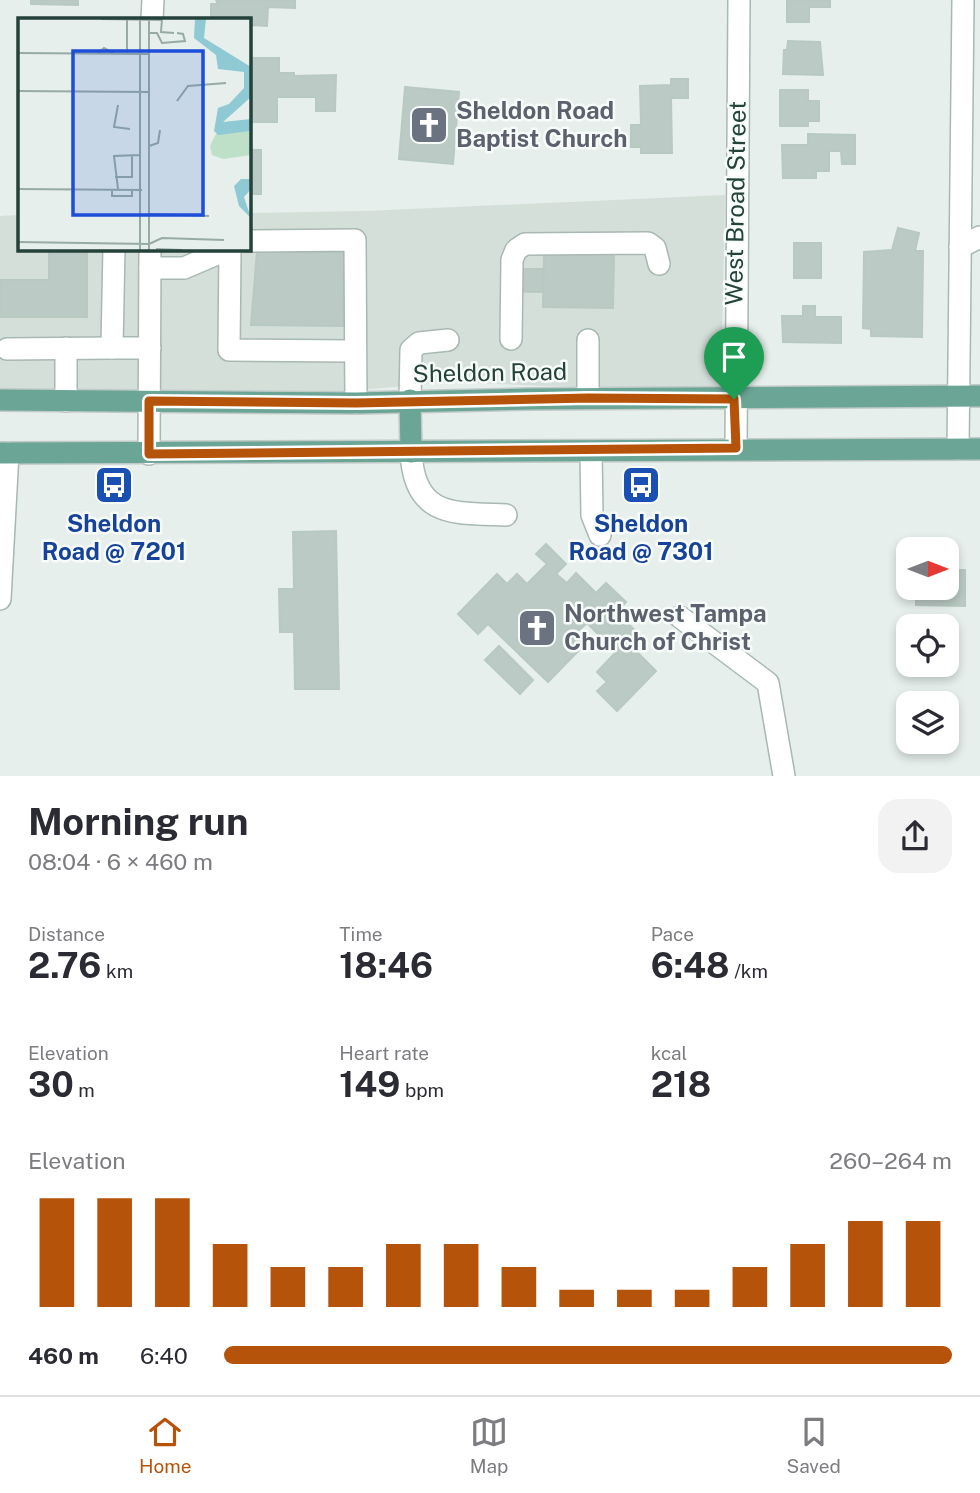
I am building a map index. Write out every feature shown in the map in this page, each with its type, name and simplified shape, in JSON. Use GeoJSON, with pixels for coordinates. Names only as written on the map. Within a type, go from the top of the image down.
{"type":"FeatureCollection","features":[{"type":"Feature","properties":{"kind":"main road","name":"Sheldon Road"},"geometry":{"type":"LineString","coordinates":[[0,400],[356,403],[410,400],[969,396]]}},
{"type":"Feature","properties":{"kind":"main road"},"geometry":{"type":"LineString","coordinates":[[410,400],[411,452]]}},
{"type":"Feature","properties":{"kind":"main road"},"geometry":{"type":"LineString","coordinates":[[4,453],[980,449]]}},
{"type":"Feature","properties":{"kind":"street"},"geometry":{"type":"LineString","coordinates":[[152,18],[153,0]]}},
{"type":"Feature","properties":{"kind":"street","name":"West Broad Street"},"geometry":{"type":"LineString","coordinates":[[736,448],[734,399],[738,0]]}},
{"type":"Feature","properties":{"kind":"street"},"geometry":{"type":"LineString","coordinates":[[958,449],[969,396],[970,320],[960,247],[971,142],[963,0]]}},
{"type":"Feature","properties":{"kind":"street"},"geometry":{"type":"LineString","coordinates":[[960,247],[980,237]]}},
{"type":"Feature","properties":{"kind":"street"},"geometry":{"type":"LineString","coordinates":[[250,241],[355,240],[356,403]]}},
{"type":"Feature","properties":{"kind":"street"},"geometry":{"type":"LineString","coordinates":[[511,339],[512,260],[516,250],[525,244],[648,243],[655,248],[659,264]]}},
{"type":"Feature","properties":{"kind":"street"},"geometry":{"type":"LineString","coordinates":[[112,348],[114,250]]}},
{"type":"Feature","properties":{"kind":"street"},"geometry":{"type":"LineString","coordinates":[[149,454],[150,258],[184,268],[228,250]]}},
{"type":"Feature","properties":{"kind":"street"},"geometry":{"type":"LineString","coordinates":[[230,250],[229,350],[355,351]]}},
{"type":"Feature","properties":{"kind":"street"},"geometry":{"type":"LineString","coordinates":[[410,400],[411,350],[419,343],[448,340]]}},
{"type":"Feature","properties":{"kind":"street"},"geometry":{"type":"LineString","coordinates":[[588,340],[588,398]]}},
{"type":"Feature","properties":{"kind":"street"},"geometry":{"type":"LineString","coordinates":[[66,348],[66,401]]}},
{"type":"Feature","properties":{"kind":"street"},"geometry":{"type":"LineString","coordinates":[[7,349],[150,348]]}},
{"type":"Feature","properties":{"kind":"street"},"geometry":{"type":"LineString","coordinates":[[591,451],[592,515],[600,535]]}},
{"type":"Feature","properties":{"kind":"street"},"geometry":{"type":"LineString","coordinates":[[411,452],[412,469],[418,485],[432,504],[449,513],[506,515]]}},
{"type":"Feature","properties":{"kind":"street"},"geometry":{"type":"LineString","coordinates":[[0,599],[4,453]]}},
{"type":"Feature","properties":{"kind":"street"},"geometry":{"type":"LineString","coordinates":[[680,617],[768,683],[784,775]]}},
{"type":"Feature","properties":{"kind":"shaded area"},"geometry":{"type":"Polygon","coordinates":[[[725,195],[721,386],[595,388],[451,382],[338,392],[160,392],[161,250],[250,250],[250,213],[365,211],[725,195]]]}},
{"type":"Feature","properties":{"kind":"shaded area"},"geometry":{"type":"Polygon","coordinates":[[[18,215],[18,250],[140,250],[139,392],[0,391],[0,216],[18,215]]]}},
{"type":"Feature","properties":{"kind":"building"},"geometry":{"type":"Polygon","coordinates":[[[31,0],[78,0],[78,5],[31,4],[31,0]]]}},
{"type":"Feature","properties":{"kind":"building"},"geometry":{"type":"Polygon","coordinates":[[[216,0],[295,0],[295,8],[268,7],[267,26],[250,25],[250,18],[211,18],[211,4],[218,4],[216,0]]]}},
{"type":"Feature","properties":{"kind":"building"},"geometry":{"type":"Polygon","coordinates":[[[787,0],[830,0],[830,7],[809,7],[809,22],[787,22],[787,0]]]}},
{"type":"Feature","properties":{"kind":"building"},"geometry":{"type":"Polygon","coordinates":[[[788,41],[820,42],[823,75],[783,74],[784,50],[787,50],[788,41]]]}},
{"type":"Feature","properties":{"kind":"building"},"geometry":{"type":"Polygon","coordinates":[[[250,58],[279,58],[279,73],[294,73],[294,76],[336,75],[335,111],[316,111],[316,97],[277,97],[277,122],[250,122],[250,58]]]}},
{"type":"Feature","properties":{"kind":"building"},"geometry":{"type":"Polygon","coordinates":[[[671,79],[688,79],[688,98],[671,98],[672,153],[641,153],[641,147],[631,147],[631,125],[641,125],[640,86],[671,85],[671,79]]]}},
{"type":"Feature","properties":{"kind":"building","name":"Sheldon Road Baptist Church"},"geometry":{"type":"Polygon","coordinates":[[[405,87],[459,92],[453,164],[399,159],[405,87]]]}},
{"type":"Feature","properties":{"kind":"building"},"geometry":{"type":"Polygon","coordinates":[[[780,90],[808,90],[808,101],[819,101],[819,121],[808,121],[808,126],[780,126],[780,90]]]}},
{"type":"Feature","properties":{"kind":"building"},"geometry":{"type":"Polygon","coordinates":[[[808,134],[855,135],[855,164],[842,164],[841,151],[829,151],[829,171],[816,171],[816,178],[783,178],[782,145],[808,145],[808,134]]]}},
{"type":"Feature","properties":{"kind":"building"},"geometry":{"type":"Polygon","coordinates":[[[250,150],[261,150],[261,194],[250,194],[250,150]]]}},
{"type":"Feature","properties":{"kind":"building"},"geometry":{"type":"Polygon","coordinates":[[[898,228],[919,233],[915,251],[923,251],[922,337],[871,336],[871,329],[863,328],[864,252],[892,250],[898,228]]]}},
{"type":"Feature","properties":{"kind":"building"},"geometry":{"type":"Polygon","coordinates":[[[794,243],[821,243],[821,278],[794,278],[794,243]]]}},
{"type":"Feature","properties":{"kind":"building"},"geometry":{"type":"Polygon","coordinates":[[[49,250],[87,250],[87,317],[0,317],[0,280],[49,280],[49,250]]]}},
{"type":"Feature","properties":{"kind":"building"},"geometry":{"type":"Polygon","coordinates":[[[257,252],[344,253],[343,326],[251,325],[257,252]]]}},
{"type":"Feature","properties":{"kind":"building"},"geometry":{"type":"Polygon","coordinates":[[[544,253],[614,254],[613,308],[543,307],[544,253]]]}},
{"type":"Feature","properties":{"kind":"building"},"geometry":{"type":"Polygon","coordinates":[[[503,269],[543,269],[543,292],[503,291],[503,269]]]}},
{"type":"Feature","properties":{"kind":"building"},"geometry":{"type":"Polygon","coordinates":[[[803,306],[815,306],[815,317],[841,317],[841,343],[783,342],[782,316],[803,316],[803,306]]]}},
{"type":"Feature","properties":{"kind":"building"},"geometry":{"type":"Polygon","coordinates":[[[336,531],[339,689],[295,689],[294,632],[280,632],[279,589],[294,589],[293,532],[336,531]]]}},
{"type":"Feature","properties":{"kind":"building","name":"Northwest Tampa Church of Christ"},"geometry":{"type":"Polygon","coordinates":[[[546,544],[566,564],[556,574],[567,583],[576,573],[596,593],[606,583],[626,602],[616,612],[646,641],[636,651],[656,671],[617,711],[597,691],[607,682],[597,672],[616,652],[587,623],[577,632],[587,642],[548,682],[488,624],[478,634],[458,614],[497,574],[507,584],[517,574],[527,584],[547,564],[536,554],[546,544]]]}},
{"type":"Feature","properties":{"kind":"building"},"geometry":{"type":"Polygon","coordinates":[[[959,570],[965,570],[965,606],[916,605],[916,600],[959,600],[959,570]]]}},
{"type":"Feature","properties":{"kind":"building"},"geometry":{"type":"Polygon","coordinates":[[[499,646],[533,680],[520,694],[485,660],[499,646]]]}},
{"type":"Feature","properties":{"kind":"place","name":"Sheldon Road Baptist Church"},"geometry":{"type":"Point","coordinates":[429,125]}},
{"type":"Feature","properties":{"kind":"place","name":"Sheldon Road @ 7201"},"geometry":{"type":"Point","coordinates":[114,485]}},
{"type":"Feature","properties":{"kind":"place","name":"Sheldon Road @ 7301"},"geometry":{"type":"Point","coordinates":[641,485]}},
{"type":"Feature","properties":{"kind":"place","name":"Northwest Tampa Church of Christ"},"geometry":{"type":"Point","coordinates":[537,628]}},
{"type":"Feature","properties":{"kind":"route"},"geometry":{"type":"LineString","coordinates":[[588,398],[734,399],[736,448],[149,454],[149,401],[356,403],[588,398]]}}]}
